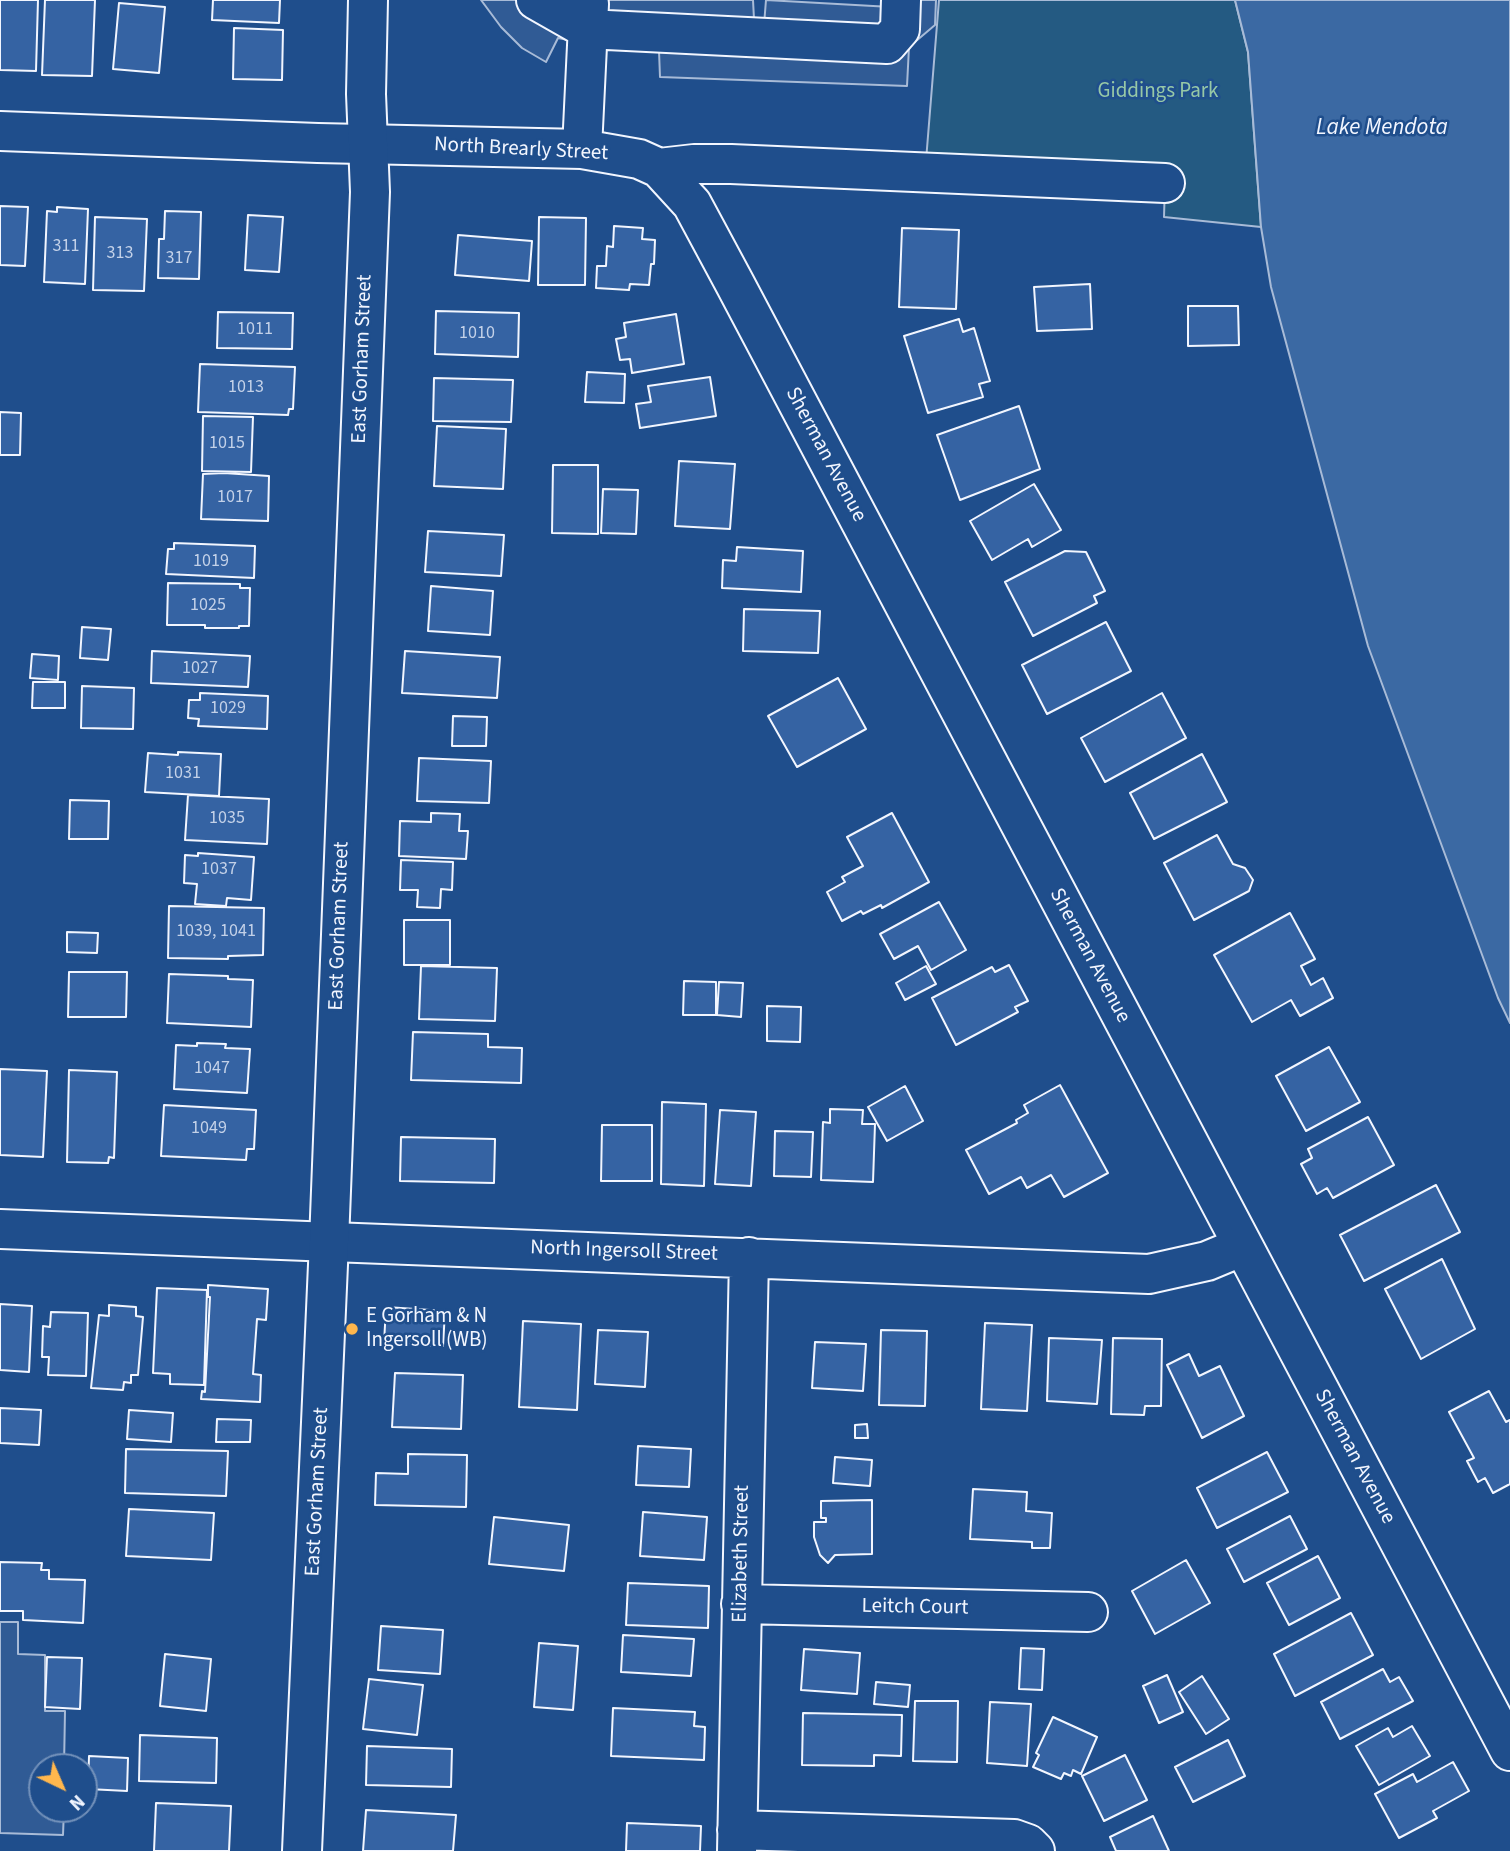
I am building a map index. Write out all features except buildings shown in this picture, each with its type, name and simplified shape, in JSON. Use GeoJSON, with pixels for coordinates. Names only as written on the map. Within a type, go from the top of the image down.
{"type":"FeatureCollection","features":[{"type":"Feature","properties":{"kind":"street","name":"East Gorham Street"},"geometry":{"type":"LineString","coordinates":[[302,1851],[370,192],[366,94],[369,0]]}},
{"type":"Feature","properties":{"kind":"street"},"geometry":{"type":"LineString","coordinates":[[536,0],[588,15],[887,44],[900,29],[901,0]]}},
{"type":"Feature","properties":{"kind":"street"},"geometry":{"type":"LineString","coordinates":[[582,149],[588,15]]}},
{"type":"Feature","properties":{"kind":"street","name":"North Brearly Street"},"geometry":{"type":"LineString","coordinates":[[0,131],[582,149],[639,159],[659,168],[731,164],[1165,183]]}},
{"type":"Feature","properties":{"kind":"street","name":"Sherman Avenue"},"geometry":{"type":"LineString","coordinates":[[659,168],[692,204],[1510,1751]]}},
{"type":"Feature","properties":{"kind":"street","name":"North Ingersoll Street"},"geometry":{"type":"LineString","coordinates":[[0,1230],[1149,1274],[1207,1261],[1243,1246]]}},
{"type":"Feature","properties":{"kind":"street","name":"Elizabeth Street"},"geometry":{"type":"LineString","coordinates":[[737,1840],[748,1257]]}},
{"type":"Feature","properties":{"kind":"street","name":"Leitch Court"},"geometry":{"type":"LineString","coordinates":[[741,1604],[1088,1612]]}},
{"type":"Feature","properties":{"kind":"street"},"geometry":{"type":"LineString","coordinates":[[737,1840],[1014,1839],[1028,1844],[1035,1851]]}},
{"type":"Feature","properties":{"kind":"green space","name":"Giddings Park"},"geometry":{"type":"Polygon","coordinates":[[[939,0],[1235,0],[1248,52],[1261,227],[1164,217],[1165,183],[925,173],[939,0]]]}},
{"type":"Feature","properties":{"kind":"shaded area"},"geometry":{"type":"Polygon","coordinates":[[[481,0],[753,0],[754,19],[764,25],[766,0],[891,7],[891,0],[936,0],[935,25],[909,47],[907,86],[660,77],[659,51],[614,49],[558,38],[546,62],[522,48],[501,27],[481,0]]]}},
{"type":"Feature","properties":{"kind":"shaded area"},"geometry":{"type":"Polygon","coordinates":[[[0,1622],[18,1622],[18,1654],[45,1655],[45,1711],[65,1711],[64,1753],[28,1753],[28,1823],[63,1823],[63,1835],[0,1833],[0,1622]]]}},
{"type":"Feature","properties":{"kind":"water","name":"Lake Mendota"},"geometry":{"type":"Polygon","coordinates":[[[1235,0],[1510,0],[1510,1023],[1498,998],[1368,646],[1271,287],[1261,227],[1248,52],[1235,0]]]}},
{"type":"Feature","properties":{"kind":"place","name":"E Gorham & N Ingersoll (WB)"},"geometry":{"type":"Point","coordinates":[352,1329]}}]}
